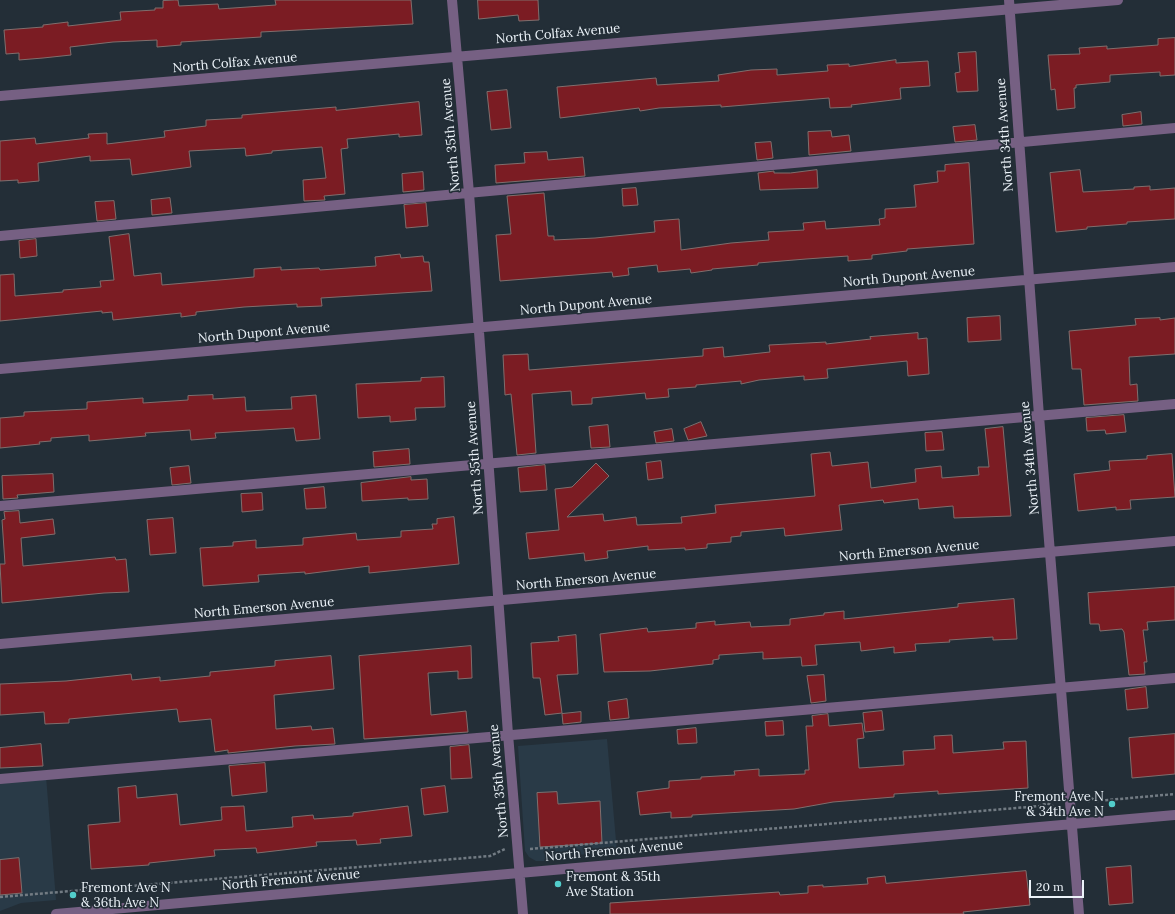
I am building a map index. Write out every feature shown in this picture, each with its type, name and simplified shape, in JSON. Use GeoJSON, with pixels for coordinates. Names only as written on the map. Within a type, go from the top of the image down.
{"type":"FeatureCollection","features":[{"type":"Feature","properties":{"kind":"street","name":"North 35th Avenue"},"geometry":{"type":"LineString","coordinates":[[452,0],[469,193],[498,601],[523,914]]}},
{"type":"Feature","properties":{"kind":"street","name":"North Colfax Avenue"},"geometry":{"type":"LineString","coordinates":[[0,96],[1009,5],[1118,0]]}},
{"type":"Feature","properties":{"kind":"street","name":"North 34th Avenue"},"geometry":{"type":"LineString","coordinates":[[1009,5],[1039,416],[1079,914]]}},
{"type":"Feature","properties":{"kind":"street"},"geometry":{"type":"LineString","coordinates":[[0,236],[1018,141],[1175,128]]}},
{"type":"Feature","properties":{"kind":"street","name":"North Dupont Avenue"},"geometry":{"type":"LineString","coordinates":[[0,369],[1175,267]]}},
{"type":"Feature","properties":{"kind":"street"},"geometry":{"type":"LineString","coordinates":[[0,506],[1175,404]]}},
{"type":"Feature","properties":{"kind":"street","name":"North Emerson Avenue"},"geometry":{"type":"LineString","coordinates":[[0,644],[1175,541]]}},
{"type":"Feature","properties":{"kind":"street"},"geometry":{"type":"LineString","coordinates":[[0,780],[508,734],[1175,678]]}},
{"type":"Feature","properties":{"kind":"street","name":"North Fremont Avenue"},"geometry":{"type":"LineString","coordinates":[[56,914],[1175,815]]}},
{"type":"Feature","properties":{"kind":"path"},"geometry":{"type":"LineString","coordinates":[[1088,802],[1091,798],[1097,801],[1175,794]]}},
{"type":"Feature","properties":{"kind":"path"},"geometry":{"type":"LineString","coordinates":[[527,849],[542,849],[1040,806],[1047,803],[1053,806]]}},
{"type":"Feature","properties":{"kind":"path"},"geometry":{"type":"LineString","coordinates":[[0,898],[490,856],[505,849]]}},
{"type":"Feature","properties":{"kind":"shaded area"},"geometry":{"type":"Polygon","coordinates":[[[607,739],[617,852],[563,856],[547,861],[536,861],[529,857],[525,851],[518,746],[607,739]]]}},
{"type":"Feature","properties":{"kind":"shaded area"},"geometry":{"type":"Polygon","coordinates":[[[46,776],[56,900],[21,903],[0,911],[0,781],[46,776]]]}},
{"type":"Feature","properties":{"kind":"building"},"geometry":{"type":"Polygon","coordinates":[[[178,0],[179,6],[218,4],[219,9],[276,5],[275,0],[411,0],[413,24],[261,32],[261,37],[181,42],[181,45],[157,47],[157,40],[113,42],[70,47],[71,55],[19,60],[19,53],[6,54],[4,30],[43,27],[43,25],[68,22],[68,26],[121,20],[120,12],[155,10],[155,8],[163,8],[163,1],[178,0]]]}},
{"type":"Feature","properties":{"kind":"building"},"geometry":{"type":"Polygon","coordinates":[[[478,0],[538,0],[539,20],[519,21],[518,15],[479,19],[478,0]]]}},
{"type":"Feature","properties":{"kind":"building"},"geometry":{"type":"Polygon","coordinates":[[[1175,38],[1175,75],[1160,76],[1160,72],[1110,75],[1110,82],[1076,85],[1076,88],[1074,88],[1075,108],[1057,110],[1055,89],[1051,90],[1048,55],[1080,54],[1079,48],[1107,46],[1107,49],[1158,45],[1158,39],[1175,38]]]}},
{"type":"Feature","properties":{"kind":"building"},"geometry":{"type":"Polygon","coordinates":[[[976,52],[978,91],[957,92],[955,73],[960,72],[958,53],[976,52]]]}},
{"type":"Feature","properties":{"kind":"building"},"geometry":{"type":"Polygon","coordinates":[[[896,60],[896,63],[928,61],[930,86],[900,88],[901,99],[851,105],[852,107],[830,108],[829,98],[721,107],[721,105],[659,108],[640,111],[639,108],[560,118],[557,87],[656,78],[657,85],[719,81],[718,75],[751,70],[777,69],[777,75],[828,71],[827,65],[849,64],[849,66],[896,60]]]}},
{"type":"Feature","properties":{"kind":"building"},"geometry":{"type":"Polygon","coordinates":[[[507,90],[511,128],[491,130],[487,92],[507,90]]]}},
{"type":"Feature","properties":{"kind":"building"},"geometry":{"type":"Polygon","coordinates":[[[419,102],[422,135],[399,137],[399,134],[347,139],[348,148],[341,149],[345,194],[324,196],[325,200],[304,201],[303,180],[326,178],[322,147],[272,151],[272,153],[246,156],[245,148],[189,151],[191,167],[132,175],[130,159],[90,161],[90,156],[38,163],[39,181],[18,183],[18,180],[0,181],[0,141],[35,138],[36,144],[89,138],[88,134],[107,133],[107,144],[165,137],[164,131],[206,126],[206,120],[242,118],[242,115],[336,107],[336,110],[419,102]]]}},
{"type":"Feature","properties":{"kind":"building"},"geometry":{"type":"Polygon","coordinates":[[[1141,112],[1142,124],[1123,126],[1122,115],[1141,112]]]}},
{"type":"Feature","properties":{"kind":"building"},"geometry":{"type":"Polygon","coordinates":[[[975,125],[977,140],[955,142],[953,127],[975,125]]]}},
{"type":"Feature","properties":{"kind":"building"},"geometry":{"type":"Polygon","coordinates":[[[831,131],[832,137],[849,135],[851,151],[809,155],[808,132],[831,131]]]}},
{"type":"Feature","properties":{"kind":"building"},"geometry":{"type":"Polygon","coordinates":[[[771,142],[773,158],[757,160],[755,143],[771,142]]]}},
{"type":"Feature","properties":{"kind":"building"},"geometry":{"type":"Polygon","coordinates":[[[547,152],[548,160],[583,157],[585,176],[496,183],[495,165],[525,163],[524,153],[547,152]]]}},
{"type":"Feature","properties":{"kind":"building"},"geometry":{"type":"Polygon","coordinates":[[[969,163],[974,244],[907,249],[907,251],[872,255],[872,259],[848,261],[848,256],[806,259],[758,263],[758,265],[712,269],[691,273],[690,269],[658,272],[657,265],[628,268],[629,275],[613,277],[612,272],[500,281],[496,235],[511,234],[507,196],[544,193],[548,236],[554,236],[554,240],[595,238],[655,232],[654,221],[679,219],[681,250],[731,243],[769,240],[768,232],[804,230],[803,223],[825,221],[826,229],[880,225],[879,219],[885,218],[885,209],[916,207],[914,185],[938,182],[937,171],[945,171],[945,165],[969,163]]]}},
{"type":"Feature","properties":{"kind":"building"},"geometry":{"type":"Polygon","coordinates":[[[817,170],[818,188],[760,190],[758,173],[774,171],[774,173],[790,173],[817,170]]]}},
{"type":"Feature","properties":{"kind":"building"},"geometry":{"type":"Polygon","coordinates":[[[1080,170],[1083,192],[1134,189],[1134,187],[1150,186],[1150,190],[1175,188],[1175,219],[1127,222],[1127,224],[1087,227],[1087,229],[1056,232],[1050,173],[1080,170]]]}},
{"type":"Feature","properties":{"kind":"building"},"geometry":{"type":"Polygon","coordinates":[[[423,172],[424,190],[403,192],[402,174],[423,172]]]}},
{"type":"Feature","properties":{"kind":"building"},"geometry":{"type":"Polygon","coordinates":[[[636,188],[638,205],[623,206],[622,189],[636,188]]]}},
{"type":"Feature","properties":{"kind":"building"},"geometry":{"type":"Polygon","coordinates":[[[170,198],[172,213],[152,215],[151,200],[170,198]]]}},
{"type":"Feature","properties":{"kind":"building"},"geometry":{"type":"Polygon","coordinates":[[[114,201],[116,219],[97,221],[95,202],[114,201]]]}},
{"type":"Feature","properties":{"kind":"building"},"geometry":{"type":"Polygon","coordinates":[[[426,203],[428,226],[406,228],[404,205],[426,203]]]}},
{"type":"Feature","properties":{"kind":"building"},"geometry":{"type":"Polygon","coordinates":[[[129,234],[134,276],[161,273],[162,285],[254,277],[254,269],[281,267],[281,270],[319,268],[320,270],[376,266],[375,257],[400,254],[401,258],[423,256],[424,262],[429,262],[432,291],[321,298],[322,306],[297,307],[297,304],[244,307],[196,312],[196,315],[181,317],[181,313],[113,320],[112,312],[102,313],[102,311],[0,321],[0,275],[14,274],[15,296],[101,287],[100,281],[114,280],[109,237],[129,234]]]}},
{"type":"Feature","properties":{"kind":"building"},"geometry":{"type":"Polygon","coordinates":[[[36,239],[37,256],[20,258],[19,241],[36,239]]]}},
{"type":"Feature","properties":{"kind":"building"},"geometry":{"type":"Polygon","coordinates":[[[1000,316],[1001,340],[968,342],[967,318],[1000,316]]]}},
{"type":"Feature","properties":{"kind":"building"},"geometry":{"type":"Polygon","coordinates":[[[1160,318],[1160,320],[1175,318],[1175,354],[1129,357],[1130,385],[1137,384],[1138,401],[1084,405],[1081,369],[1072,369],[1069,331],[1136,325],[1135,319],[1160,318]]]}},
{"type":"Feature","properties":{"kind":"building"},"geometry":{"type":"Polygon","coordinates":[[[918,333],[918,339],[927,338],[929,374],[908,376],[907,361],[827,369],[828,378],[804,380],[804,376],[759,380],[741,384],[741,381],[696,385],[696,387],[668,389],[669,397],[646,399],[645,393],[592,398],[592,404],[572,405],[571,391],[532,394],[536,453],[517,455],[511,394],[505,395],[503,355],[528,354],[529,370],[703,356],[703,349],[723,347],[724,357],[770,352],[769,345],[826,342],[826,344],[871,339],[870,337],[918,333]]]}},
{"type":"Feature","properties":{"kind":"building"},"geometry":{"type":"Polygon","coordinates":[[[444,377],[445,407],[415,408],[416,420],[390,422],[390,416],[358,418],[356,384],[421,381],[421,378],[444,377]]]}},
{"type":"Feature","properties":{"kind":"building"},"geometry":{"type":"Polygon","coordinates":[[[213,395],[213,399],[245,397],[246,411],[292,409],[291,397],[316,395],[320,439],[296,441],[294,428],[215,433],[216,438],[191,440],[190,430],[145,433],[146,436],[89,441],[89,435],[51,438],[51,441],[39,442],[40,444],[0,448],[0,418],[24,416],[24,412],[87,409],[87,402],[143,398],[143,403],[188,400],[188,396],[213,395]]]}},
{"type":"Feature","properties":{"kind":"building"},"geometry":{"type":"Polygon","coordinates":[[[1124,415],[1126,432],[1106,434],[1105,430],[1087,431],[1086,418],[1124,415]]]}},
{"type":"Feature","properties":{"kind":"building"},"geometry":{"type":"Polygon","coordinates":[[[701,422],[707,436],[688,440],[684,429],[701,422]]]}},
{"type":"Feature","properties":{"kind":"building"},"geometry":{"type":"Polygon","coordinates":[[[608,425],[610,447],[591,448],[589,427],[608,425]]]}},
{"type":"Feature","properties":{"kind":"building"},"geometry":{"type":"Polygon","coordinates":[[[1003,427],[1011,516],[954,518],[953,506],[919,509],[918,499],[884,503],[883,500],[839,505],[842,530],[785,536],[784,528],[741,532],[741,536],[731,537],[731,542],[707,544],[707,548],[685,550],[685,548],[648,550],[648,546],[607,551],[608,558],[585,561],[584,553],[529,559],[526,533],[559,530],[555,489],[572,487],[596,463],[609,476],[567,517],[603,514],[604,521],[636,517],[637,525],[682,523],[681,517],[716,513],[715,505],[815,496],[811,454],[830,452],[832,466],[868,462],[871,488],[916,482],[915,469],[941,466],[942,478],[979,475],[978,467],[989,467],[985,429],[1003,427]]]}},
{"type":"Feature","properties":{"kind":"building"},"geometry":{"type":"Polygon","coordinates":[[[672,429],[674,441],[656,443],[654,432],[672,429]]]}},
{"type":"Feature","properties":{"kind":"building"},"geometry":{"type":"Polygon","coordinates":[[[942,432],[944,450],[926,451],[925,433],[942,432]]]}},
{"type":"Feature","properties":{"kind":"building"},"geometry":{"type":"Polygon","coordinates":[[[409,449],[410,464],[374,467],[373,452],[409,449]]]}},
{"type":"Feature","properties":{"kind":"building"},"geometry":{"type":"Polygon","coordinates":[[[1172,454],[1175,497],[1130,500],[1131,509],[1116,510],[1116,507],[1078,511],[1074,474],[1110,470],[1109,461],[1147,459],[1147,456],[1172,454]]]}},
{"type":"Feature","properties":{"kind":"building"},"geometry":{"type":"Polygon","coordinates":[[[661,461],[663,478],[648,480],[646,463],[661,461]]]}},
{"type":"Feature","properties":{"kind":"building"},"geometry":{"type":"Polygon","coordinates":[[[545,465],[547,490],[520,492],[518,468],[545,465]]]}},
{"type":"Feature","properties":{"kind":"building"},"geometry":{"type":"Polygon","coordinates":[[[189,466],[191,483],[172,485],[170,468],[189,466]]]}},
{"type":"Feature","properties":{"kind":"building"},"geometry":{"type":"Polygon","coordinates":[[[53,474],[54,492],[17,495],[18,498],[3,499],[2,476],[53,474]]]}},
{"type":"Feature","properties":{"kind":"building"},"geometry":{"type":"Polygon","coordinates":[[[411,477],[411,480],[427,479],[428,499],[408,500],[408,498],[362,501],[361,483],[411,477]]]}},
{"type":"Feature","properties":{"kind":"building"},"geometry":{"type":"Polygon","coordinates":[[[324,487],[326,508],[306,509],[304,489],[324,487]]]}},
{"type":"Feature","properties":{"kind":"building"},"geometry":{"type":"Polygon","coordinates":[[[262,493],[263,510],[242,512],[241,494],[262,493]]]}},
{"type":"Feature","properties":{"kind":"building"},"geometry":{"type":"Polygon","coordinates":[[[19,511],[20,523],[53,519],[55,534],[21,538],[23,566],[115,557],[116,560],[126,559],[129,592],[2,603],[0,564],[5,564],[2,520],[5,519],[4,512],[19,511]]]}},
{"type":"Feature","properties":{"kind":"building"},"geometry":{"type":"Polygon","coordinates":[[[454,517],[459,564],[369,573],[369,566],[305,574],[305,572],[258,575],[259,582],[203,586],[200,548],[233,546],[233,542],[256,540],[256,548],[303,545],[303,538],[356,533],[357,540],[401,537],[401,531],[433,529],[432,524],[437,524],[437,519],[454,517]]]}},
{"type":"Feature","properties":{"kind":"building"},"geometry":{"type":"Polygon","coordinates":[[[173,518],[176,553],[150,555],[147,520],[173,518]]]}},
{"type":"Feature","properties":{"kind":"building"},"geometry":{"type":"Polygon","coordinates":[[[1175,587],[1175,620],[1147,622],[1148,630],[1143,630],[1147,662],[1144,662],[1145,674],[1129,675],[1124,632],[1122,629],[1100,631],[1099,624],[1090,624],[1088,593],[1175,587]]]}},
{"type":"Feature","properties":{"kind":"building"},"geometry":{"type":"Polygon","coordinates":[[[1014,599],[1017,639],[993,640],[993,637],[949,640],[950,642],[915,644],[916,651],[894,653],[894,647],[861,651],[860,642],[815,645],[817,665],[802,666],[801,657],[763,659],[763,652],[719,655],[719,659],[713,660],[713,664],[650,671],[604,672],[600,634],[647,628],[648,632],[696,628],[696,623],[715,621],[715,625],[750,622],[751,627],[790,625],[790,619],[824,615],[824,613],[844,611],[844,619],[958,607],[958,604],[1014,599]]]}},
{"type":"Feature","properties":{"kind":"building"},"geometry":{"type":"Polygon","coordinates":[[[576,635],[578,674],[557,675],[562,713],[545,715],[540,678],[533,678],[531,643],[559,641],[558,637],[576,635]]]}},
{"type":"Feature","properties":{"kind":"building"},"geometry":{"type":"Polygon","coordinates":[[[471,646],[472,678],[458,679],[458,671],[428,673],[431,715],[466,711],[468,732],[364,739],[359,656],[471,646]]]}},
{"type":"Feature","properties":{"kind":"building"},"geometry":{"type":"Polygon","coordinates":[[[331,656],[334,689],[274,695],[276,729],[311,726],[312,730],[333,728],[335,744],[295,746],[228,753],[228,750],[215,752],[211,719],[179,722],[177,709],[69,719],[69,723],[45,724],[44,712],[0,715],[0,684],[66,681],[131,674],[132,680],[160,677],[160,681],[210,676],[210,672],[275,666],[275,661],[331,656]]]}},
{"type":"Feature","properties":{"kind":"building"},"geometry":{"type":"Polygon","coordinates":[[[824,675],[826,701],[811,703],[807,676],[824,675]]]}},
{"type":"Feature","properties":{"kind":"building"},"geometry":{"type":"Polygon","coordinates":[[[1146,687],[1148,708],[1127,710],[1125,690],[1146,687]]]}},
{"type":"Feature","properties":{"kind":"building"},"geometry":{"type":"Polygon","coordinates":[[[627,699],[629,718],[610,720],[608,702],[627,699]]]}},
{"type":"Feature","properties":{"kind":"building"},"geometry":{"type":"Polygon","coordinates":[[[882,711],[884,730],[865,732],[863,713],[882,711]]]}},
{"type":"Feature","properties":{"kind":"building"},"geometry":{"type":"Polygon","coordinates":[[[581,712],[581,722],[563,724],[562,714],[581,712]]]}},
{"type":"Feature","properties":{"kind":"building"},"geometry":{"type":"Polygon","coordinates":[[[828,714],[829,726],[862,723],[864,738],[857,739],[859,768],[904,765],[903,751],[935,749],[934,736],[952,735],[953,753],[1004,749],[1003,742],[1026,741],[1028,788],[938,794],[938,791],[894,794],[894,797],[833,802],[794,809],[692,815],[692,817],[671,818],[671,812],[640,815],[637,792],[669,788],[669,781],[735,775],[734,771],[759,769],[759,776],[805,774],[805,770],[809,770],[806,726],[813,726],[812,716],[828,714]]]}},
{"type":"Feature","properties":{"kind":"building"},"geometry":{"type":"Polygon","coordinates":[[[783,721],[784,735],[766,736],[765,722],[783,721]]]}},
{"type":"Feature","properties":{"kind":"building"},"geometry":{"type":"Polygon","coordinates":[[[696,728],[697,743],[678,744],[677,730],[696,728]]]}},
{"type":"Feature","properties":{"kind":"building"},"geometry":{"type":"Polygon","coordinates":[[[1175,734],[1175,774],[1132,778],[1129,738],[1175,734]]]}},
{"type":"Feature","properties":{"kind":"building"},"geometry":{"type":"Polygon","coordinates":[[[41,744],[43,766],[0,768],[0,748],[41,744]]]}},
{"type":"Feature","properties":{"kind":"building"},"geometry":{"type":"Polygon","coordinates":[[[469,745],[472,778],[451,779],[450,747],[469,745]]]}},
{"type":"Feature","properties":{"kind":"building"},"geometry":{"type":"Polygon","coordinates":[[[265,763],[267,792],[232,796],[229,766],[265,763]]]}},
{"type":"Feature","properties":{"kind":"building"},"geometry":{"type":"Polygon","coordinates":[[[136,786],[137,798],[177,794],[180,825],[222,820],[221,807],[244,806],[246,831],[293,827],[292,817],[313,815],[314,819],[353,816],[353,813],[408,806],[412,836],[380,839],[381,843],[357,845],[356,840],[316,842],[317,846],[257,853],[256,848],[214,850],[215,856],[149,863],[149,865],[91,869],[88,825],[120,822],[118,788],[136,786]]]}},
{"type":"Feature","properties":{"kind":"building"},"geometry":{"type":"Polygon","coordinates":[[[445,786],[448,812],[424,815],[421,789],[445,786]]]}},
{"type":"Feature","properties":{"kind":"building"},"geometry":{"type":"Polygon","coordinates":[[[557,792],[558,804],[600,801],[602,843],[540,847],[537,793],[557,792]]]}},
{"type":"Feature","properties":{"kind":"building"},"geometry":{"type":"Polygon","coordinates":[[[19,858],[22,893],[0,895],[0,860],[19,858]]]}},
{"type":"Feature","properties":{"kind":"building"},"geometry":{"type":"Polygon","coordinates":[[[1131,866],[1133,903],[1109,905],[1106,868],[1131,866]]]}},
{"type":"Feature","properties":{"kind":"building"},"geometry":{"type":"Polygon","coordinates":[[[1026,871],[1030,905],[963,912],[964,914],[610,914],[610,903],[779,892],[780,895],[808,893],[808,886],[823,885],[823,887],[868,884],[867,878],[885,876],[886,883],[1026,871]]]}},
{"type":"Feature","properties":{"kind":"place","name":"Fremont Ave N & 34th Ave N"},"geometry":{"type":"Point","coordinates":[1112,804]}},
{"type":"Feature","properties":{"kind":"place","name":"Fremont & 35th Ave Station"},"geometry":{"type":"Point","coordinates":[558,884]}},
{"type":"Feature","properties":{"kind":"place","name":"Fremont Ave N & 36th Ave N"},"geometry":{"type":"Point","coordinates":[73,895]}}]}
